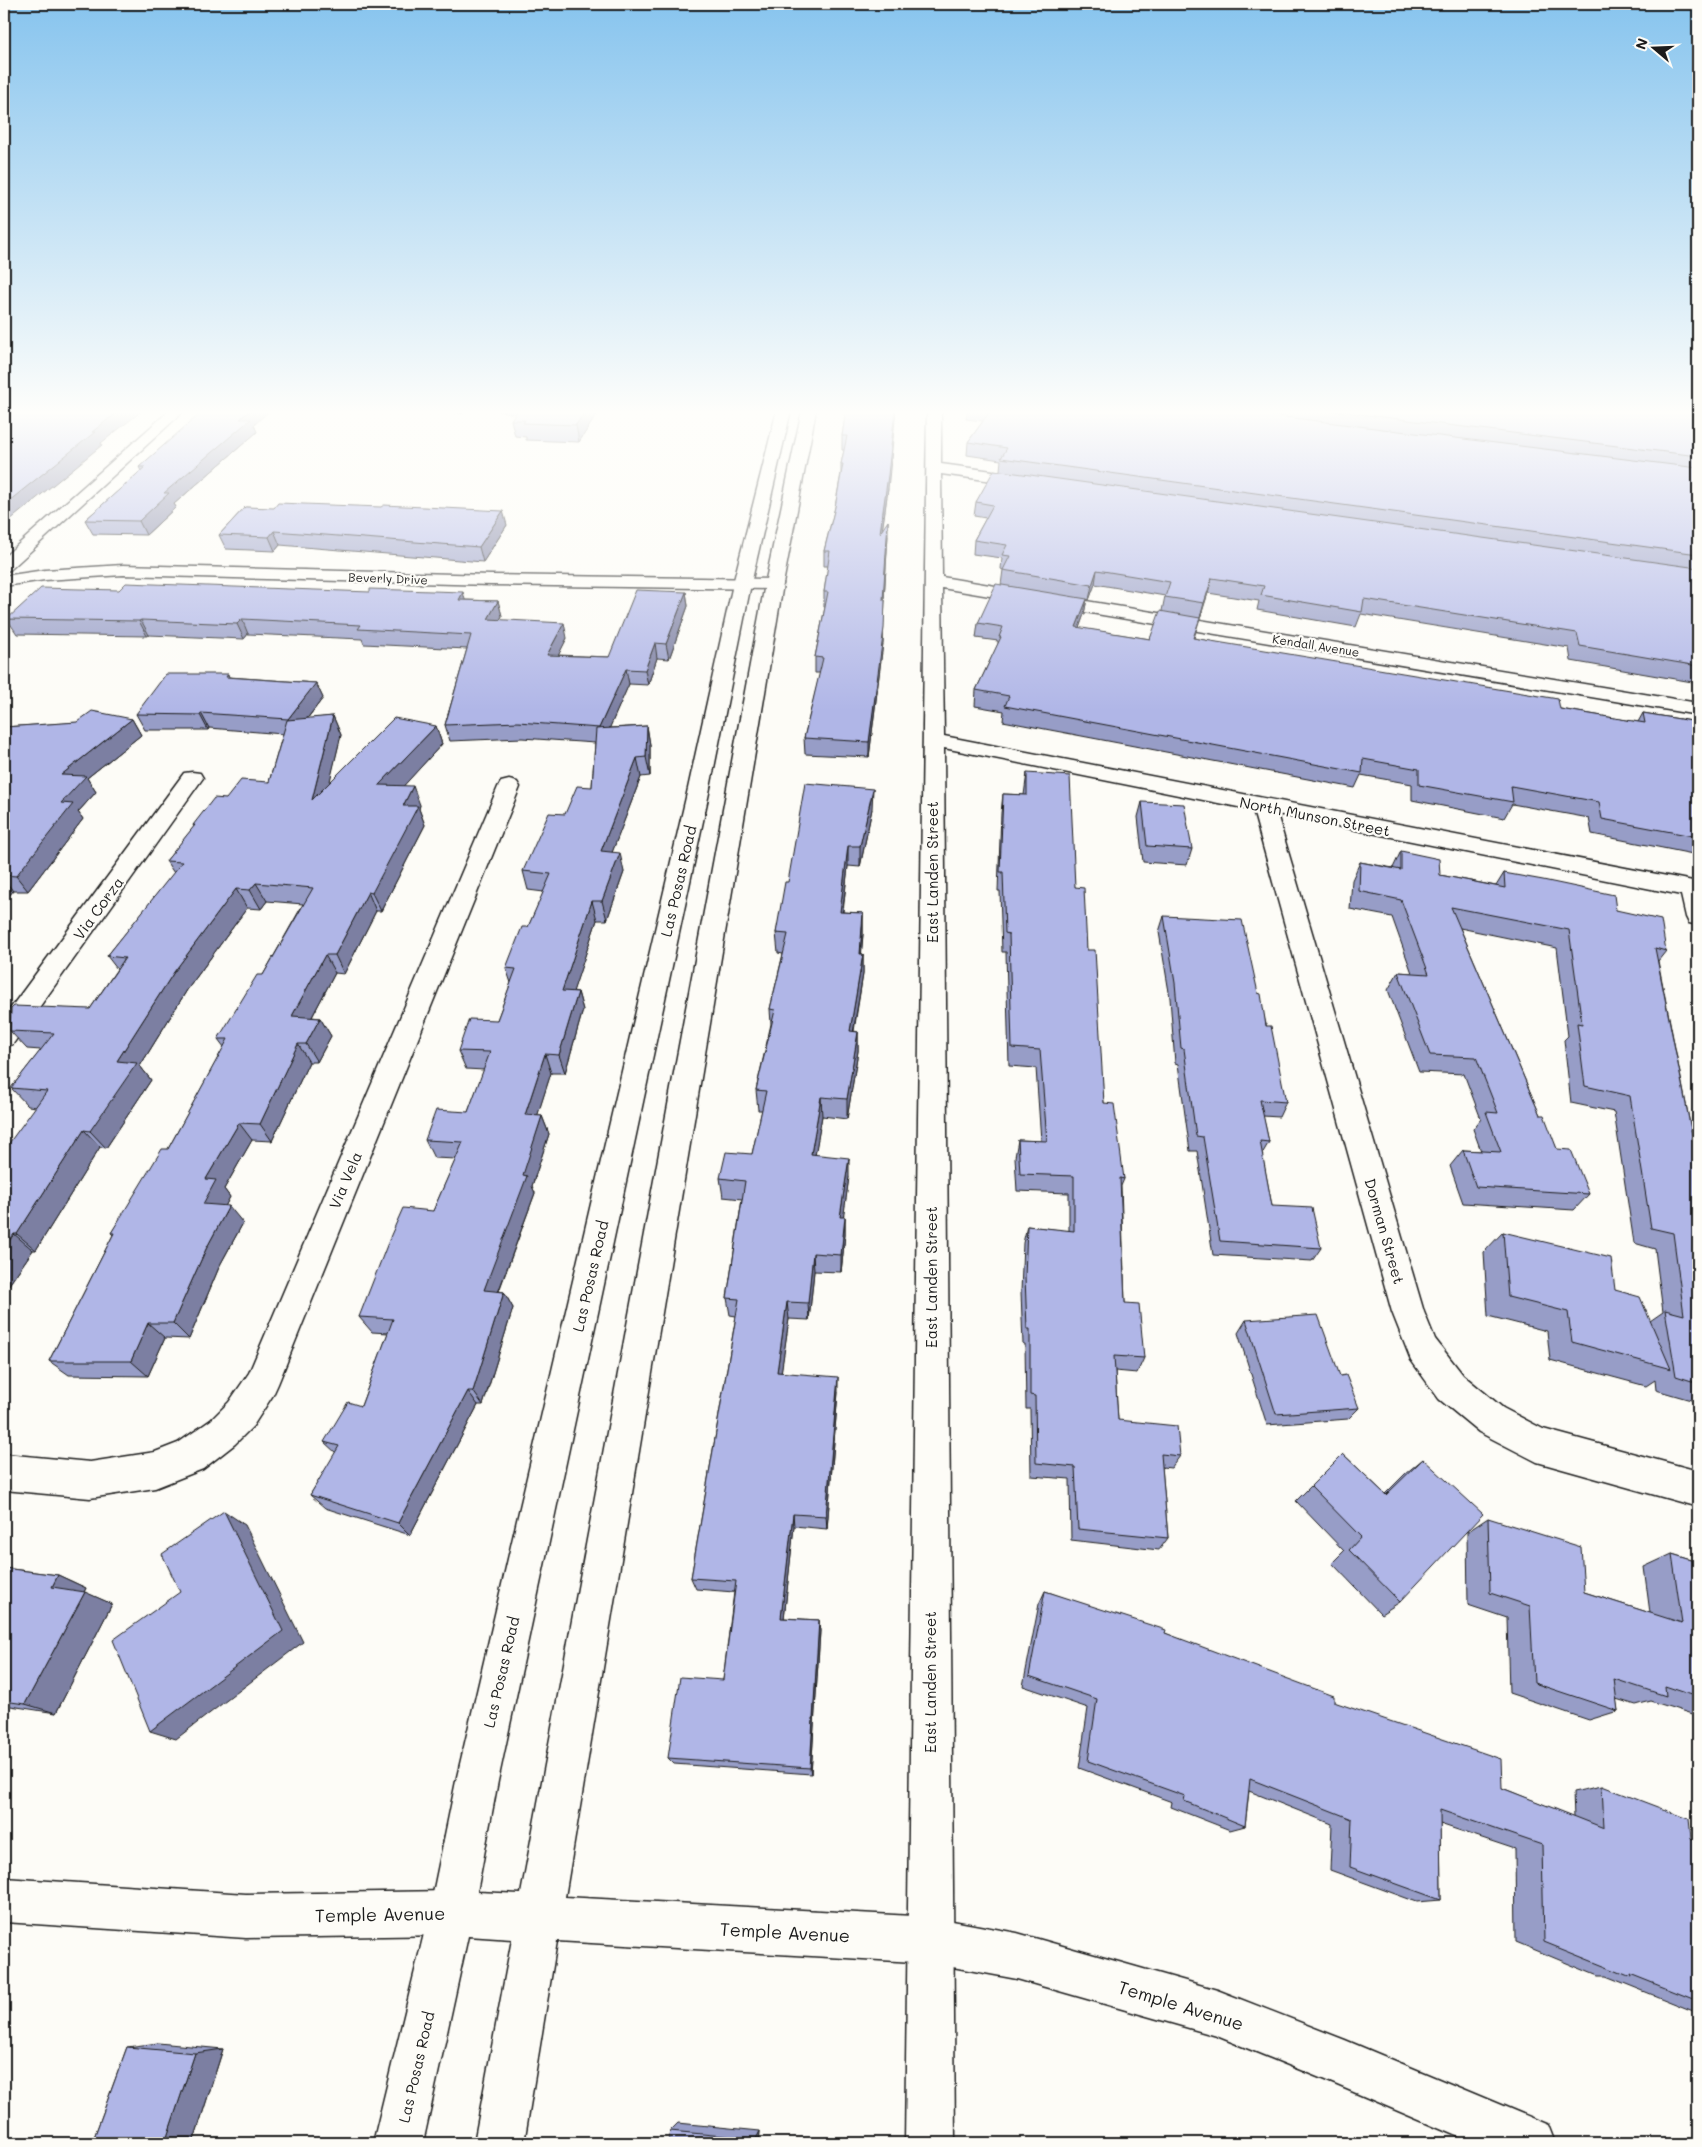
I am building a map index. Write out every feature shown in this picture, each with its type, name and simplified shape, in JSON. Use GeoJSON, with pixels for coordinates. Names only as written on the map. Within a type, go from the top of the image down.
{"type":"FeatureCollection","features":[{"type":"Feature","properties":{"kind":"street"},"geometry":{"type":"LineString","coordinates":[[4,566],[66,510]]}},
{"type":"Feature","properties":{"kind":"street","name":"Las Posas Road"},"geometry":{"type":"LineString","coordinates":[[499,2143],[540,1917],[769,510]]}},
{"type":"Feature","properties":{"kind":"street","name":"Las Posas Road"},"geometry":{"type":"LineString","coordinates":[[398,2143],[451,1913],[477,1781],[698,793],[780,510]]}},
{"type":"Feature","properties":{"kind":"street","name":"East Landen Street"},"geometry":{"type":"LineString","coordinates":[[930,2143],[934,510]]}},
{"type":"Feature","properties":{"kind":"street","name":"Beverly Drive"},"geometry":{"type":"LineString","coordinates":[[4,581],[45,575],[123,570],[501,581],[758,584]]}},
{"type":"Feature","properties":{"kind":"street","name":"Kendall Avenue"},"geometry":{"type":"LineString","coordinates":[[934,581],[1698,709]]}},
{"type":"Feature","properties":{"kind":"street","name":"North Munson Street"},"geometry":{"type":"LineString","coordinates":[[932,740],[1695,889]]}},
{"type":"Feature","properties":{"kind":"street","name":"Via Corza"},"geometry":{"type":"LineString","coordinates":[[4,1037],[192,778]]}},
{"type":"Feature","properties":{"kind":"street","name":"Via Vela"},"geometry":{"type":"LineString","coordinates":[[4,1472],[90,1480],[154,1470],[190,1456],[223,1432],[241,1414],[261,1384],[509,787]]}},
{"type":"Feature","properties":{"kind":"street","name":"Dorman Street"},"geometry":{"type":"LineString","coordinates":[[1263,806],[1408,1312],[1423,1349],[1451,1387],[1471,1404],[1491,1420],[1537,1445],[1698,1489]]}},
{"type":"Feature","properties":{"kind":"street"},"geometry":{"type":"LineString","coordinates":[[1695,889],[1698,917]]}},
{"type":"Feature","properties":{"kind":"street","name":"Temple Avenue"},"geometry":{"type":"LineString","coordinates":[[4,1900],[246,1916],[451,1913],[931,1940],[1017,1956],[1218,2013],[1345,2064],[1531,2143]]}},
{"type":"Feature","properties":{"kind":"building"},"geometry":{"type":"Polygon","coordinates":[[[96,510],[151,510],[139,521],[85,520],[96,510]]]}},
{"type":"Feature","properties":{"kind":"building"},"geometry":{"type":"Polygon","coordinates":[[[242,510],[503,511],[479,547],[274,531],[269,537],[219,535],[242,510]]]}},
{"type":"Feature","properties":{"kind":"building"},"geometry":{"type":"Polygon","coordinates":[[[834,510],[883,510],[880,533],[888,521],[883,600],[885,600],[884,628],[869,742],[804,738],[823,658],[815,657],[828,592],[824,592],[830,551],[824,551],[834,510]]]}},
{"type":"Feature","properties":{"kind":"building"},"geometry":{"type":"Polygon","coordinates":[[[990,510],[1283,510],[1698,568],[1698,666],[1580,646],[1577,633],[1364,599],[1362,612],[1261,595],[1264,586],[1212,578],[1204,603],[1165,597],[1170,582],[1097,570],[1092,585],[1003,570],[1010,556],[1002,555],[1007,545],[974,540],[990,510]]]}},
{"type":"Feature","properties":{"kind":"building"},"geometry":{"type":"Polygon","coordinates":[[[1380,510],[1698,510],[1698,554],[1380,510]]]}},
{"type":"Feature","properties":{"kind":"building"},"geometry":{"type":"Polygon","coordinates":[[[126,583],[370,592],[370,589],[463,592],[459,600],[498,601],[488,619],[564,623],[547,655],[609,657],[636,590],[686,592],[666,644],[655,643],[645,670],[626,669],[599,728],[518,722],[445,725],[471,635],[358,629],[361,625],[242,619],[237,624],[141,620],[7,619],[41,588],[119,590],[126,583]]]}},
{"type":"Feature","properties":{"kind":"building"},"geometry":{"type":"Polygon","coordinates":[[[996,584],[1087,599],[1076,627],[1150,639],[1160,611],[1200,618],[1193,638],[1558,699],[1560,709],[1645,723],[1643,713],[1698,722],[1698,837],[1602,819],[1599,802],[1511,786],[1513,802],[1419,785],[1419,769],[1363,759],[1362,773],[1005,706],[1009,696],[976,690],[1001,637],[999,637],[1003,627],[978,623],[996,584]]]}},
{"type":"Feature","properties":{"kind":"building"},"geometry":{"type":"Polygon","coordinates":[[[166,674],[228,674],[226,677],[316,683],[288,719],[201,713],[200,715],[136,714],[166,674]]]}},
{"type":"Feature","properties":{"kind":"building"},"geometry":{"type":"Polygon","coordinates":[[[92,711],[132,719],[61,775],[86,776],[61,803],[73,804],[16,876],[4,875],[4,820],[6,818],[4,817],[4,727],[77,722],[92,711]]]}},
{"type":"Feature","properties":{"kind":"building"},"geometry":{"type":"Polygon","coordinates":[[[333,716],[312,800],[394,718],[436,726],[379,785],[413,786],[403,806],[418,806],[372,893],[368,892],[335,955],[325,955],[292,1016],[320,1018],[306,1044],[298,1044],[260,1124],[239,1123],[206,1179],[216,1180],[203,1204],[229,1206],[206,1249],[173,1323],[148,1323],[131,1361],[49,1361],[114,1233],[111,1233],[162,1149],[168,1149],[228,1039],[218,1039],[257,975],[263,975],[313,888],[256,883],[250,890],[236,889],[174,972],[117,1061],[137,1063],[90,1131],[84,1130],[17,1234],[14,1234],[4,1248],[4,1150],[47,1091],[11,1088],[54,1033],[10,1031],[11,1009],[14,1006],[90,1009],[125,958],[107,956],[182,862],[166,861],[214,798],[226,799],[241,780],[269,782],[287,720],[333,716]]]}},
{"type":"Feature","properties":{"kind":"building"},"geometry":{"type":"Polygon","coordinates":[[[647,726],[646,757],[637,758],[601,851],[620,853],[602,901],[592,901],[562,991],[578,992],[559,1055],[545,1054],[525,1115],[542,1116],[523,1175],[527,1176],[484,1290],[504,1292],[473,1391],[468,1391],[398,1523],[310,1495],[339,1446],[324,1442],[348,1402],[361,1406],[393,1319],[359,1317],[391,1235],[403,1208],[433,1211],[463,1142],[425,1140],[436,1110],[468,1112],[490,1052],[458,1051],[469,1019],[497,1020],[516,969],[506,968],[522,927],[528,927],[551,874],[523,871],[549,813],[565,814],[577,786],[592,787],[596,729],[647,726]]]}},
{"type":"Feature","properties":{"kind":"building"},"geometry":{"type":"Polygon","coordinates":[[[1027,773],[1070,776],[1075,887],[1084,888],[1087,950],[1095,950],[1104,1103],[1114,1104],[1124,1179],[1120,1178],[1125,1303],[1139,1304],[1144,1358],[1114,1356],[1118,1420],[1177,1426],[1180,1456],[1161,1454],[1168,1538],[1078,1529],[1075,1467],[1036,1463],[1035,1396],[1030,1395],[1030,1329],[1027,1329],[1025,1277],[1027,1226],[1074,1231],[1074,1176],[1020,1174],[1018,1140],[1047,1141],[1040,1050],[1012,1048],[1009,934],[1005,933],[1003,872],[1000,872],[1003,794],[1027,795],[1027,773]]]}},
{"type":"Feature","properties":{"kind":"building"},"geometry":{"type":"Polygon","coordinates":[[[805,783],[873,789],[860,846],[848,846],[840,912],[863,913],[860,954],[863,954],[850,1031],[858,1032],[847,1099],[821,1097],[811,1154],[849,1158],[840,1217],[845,1217],[841,1255],[813,1253],[808,1303],[787,1302],[777,1372],[838,1377],[826,1516],[793,1514],[781,1618],[819,1620],[810,1768],[668,1758],[680,1677],[723,1680],[736,1581],[691,1578],[739,1299],[727,1298],[745,1181],[720,1178],[726,1152],[752,1154],[766,1091],[756,1090],[775,1010],[770,1009],[788,934],[776,933],[785,882],[788,882],[805,783]]]}},
{"type":"Feature","properties":{"kind":"building"},"geometry":{"type":"Polygon","coordinates":[[[1142,802],[1184,804],[1192,849],[1147,846],[1142,802]]]}},
{"type":"Feature","properties":{"kind":"building"},"geometry":{"type":"Polygon","coordinates":[[[1401,851],[1439,859],[1440,875],[1505,888],[1504,873],[1543,880],[1614,895],[1616,910],[1661,920],[1666,951],[1655,948],[1698,1165],[1698,1383],[1676,1376],[1665,1310],[1684,1315],[1673,1233],[1651,1228],[1630,1096],[1585,1086],[1577,1023],[1582,1024],[1569,930],[1451,907],[1540,1115],[1544,1115],[1557,1149],[1571,1150],[1589,1194],[1476,1187],[1463,1150],[1501,1152],[1486,1112],[1498,1113],[1476,1057],[1430,1055],[1398,972],[1429,974],[1401,900],[1359,891],[1360,862],[1401,870],[1401,851]]]}},
{"type":"Feature","properties":{"kind":"building"},"geometry":{"type":"Polygon","coordinates":[[[1164,916],[1242,920],[1258,993],[1261,994],[1266,1026],[1271,1026],[1286,1102],[1260,1100],[1269,1142],[1260,1141],[1272,1206],[1312,1208],[1321,1248],[1220,1241],[1203,1137],[1196,1136],[1184,1049],[1181,1048],[1175,983],[1164,916]]]}},
{"type":"Feature","properties":{"kind":"building"},"geometry":{"type":"Polygon","coordinates":[[[1503,1232],[1611,1258],[1615,1290],[1640,1297],[1671,1369],[1572,1342],[1568,1312],[1508,1297],[1503,1232]]]}},
{"type":"Feature","properties":{"kind":"building"},"geometry":{"type":"Polygon","coordinates":[[[1318,1315],[1340,1376],[1346,1375],[1359,1408],[1276,1414],[1246,1320],[1318,1315]]]}},
{"type":"Feature","properties":{"kind":"building"},"geometry":{"type":"Polygon","coordinates":[[[1343,1454],[1386,1495],[1423,1459],[1483,1514],[1400,1602],[1349,1550],[1361,1537],[1311,1486],[1343,1454]]]}},
{"type":"Feature","properties":{"kind":"building"},"geometry":{"type":"Polygon","coordinates":[[[224,1511],[283,1631],[150,1731],[113,1640],[180,1592],[162,1554],[224,1511]]]}},
{"type":"Feature","properties":{"kind":"building"},"geometry":{"type":"Polygon","coordinates":[[[1488,1518],[1581,1547],[1584,1592],[1682,1623],[1672,1554],[1698,1562],[1698,1697],[1665,1686],[1666,1696],[1614,1679],[1618,1711],[1534,1683],[1530,1606],[1490,1593],[1488,1518]]]}},
{"type":"Feature","properties":{"kind":"building"},"geometry":{"type":"Polygon","coordinates":[[[4,1568],[58,1575],[52,1587],[85,1592],[25,1704],[4,1701],[4,1568]]]}},
{"type":"Feature","properties":{"kind":"building"},"geometry":{"type":"Polygon","coordinates":[[[1045,1591],[1166,1630],[1165,1633],[1334,1696],[1334,1702],[1501,1759],[1502,1788],[1604,1828],[1602,1786],[1689,1819],[1691,1838],[1698,1841],[1698,2001],[1630,1974],[1631,1977],[1544,1942],[1542,1845],[1440,1810],[1441,1900],[1350,1867],[1352,1819],[1250,1779],[1245,1826],[1184,1801],[1185,1796],[1088,1761],[1097,1699],[1029,1676],[1045,1591]]]}},
{"type":"Feature","properties":{"kind":"building"},"geometry":{"type":"Polygon","coordinates":[[[127,2047],[195,2053],[165,2143],[92,2143],[127,2047]]]}},
{"type":"Feature","properties":{"kind":"building"},"geometry":{"type":"Polygon","coordinates":[[[670,2131],[756,2139],[755,2143],[668,2143],[670,2131]]]}}]}
